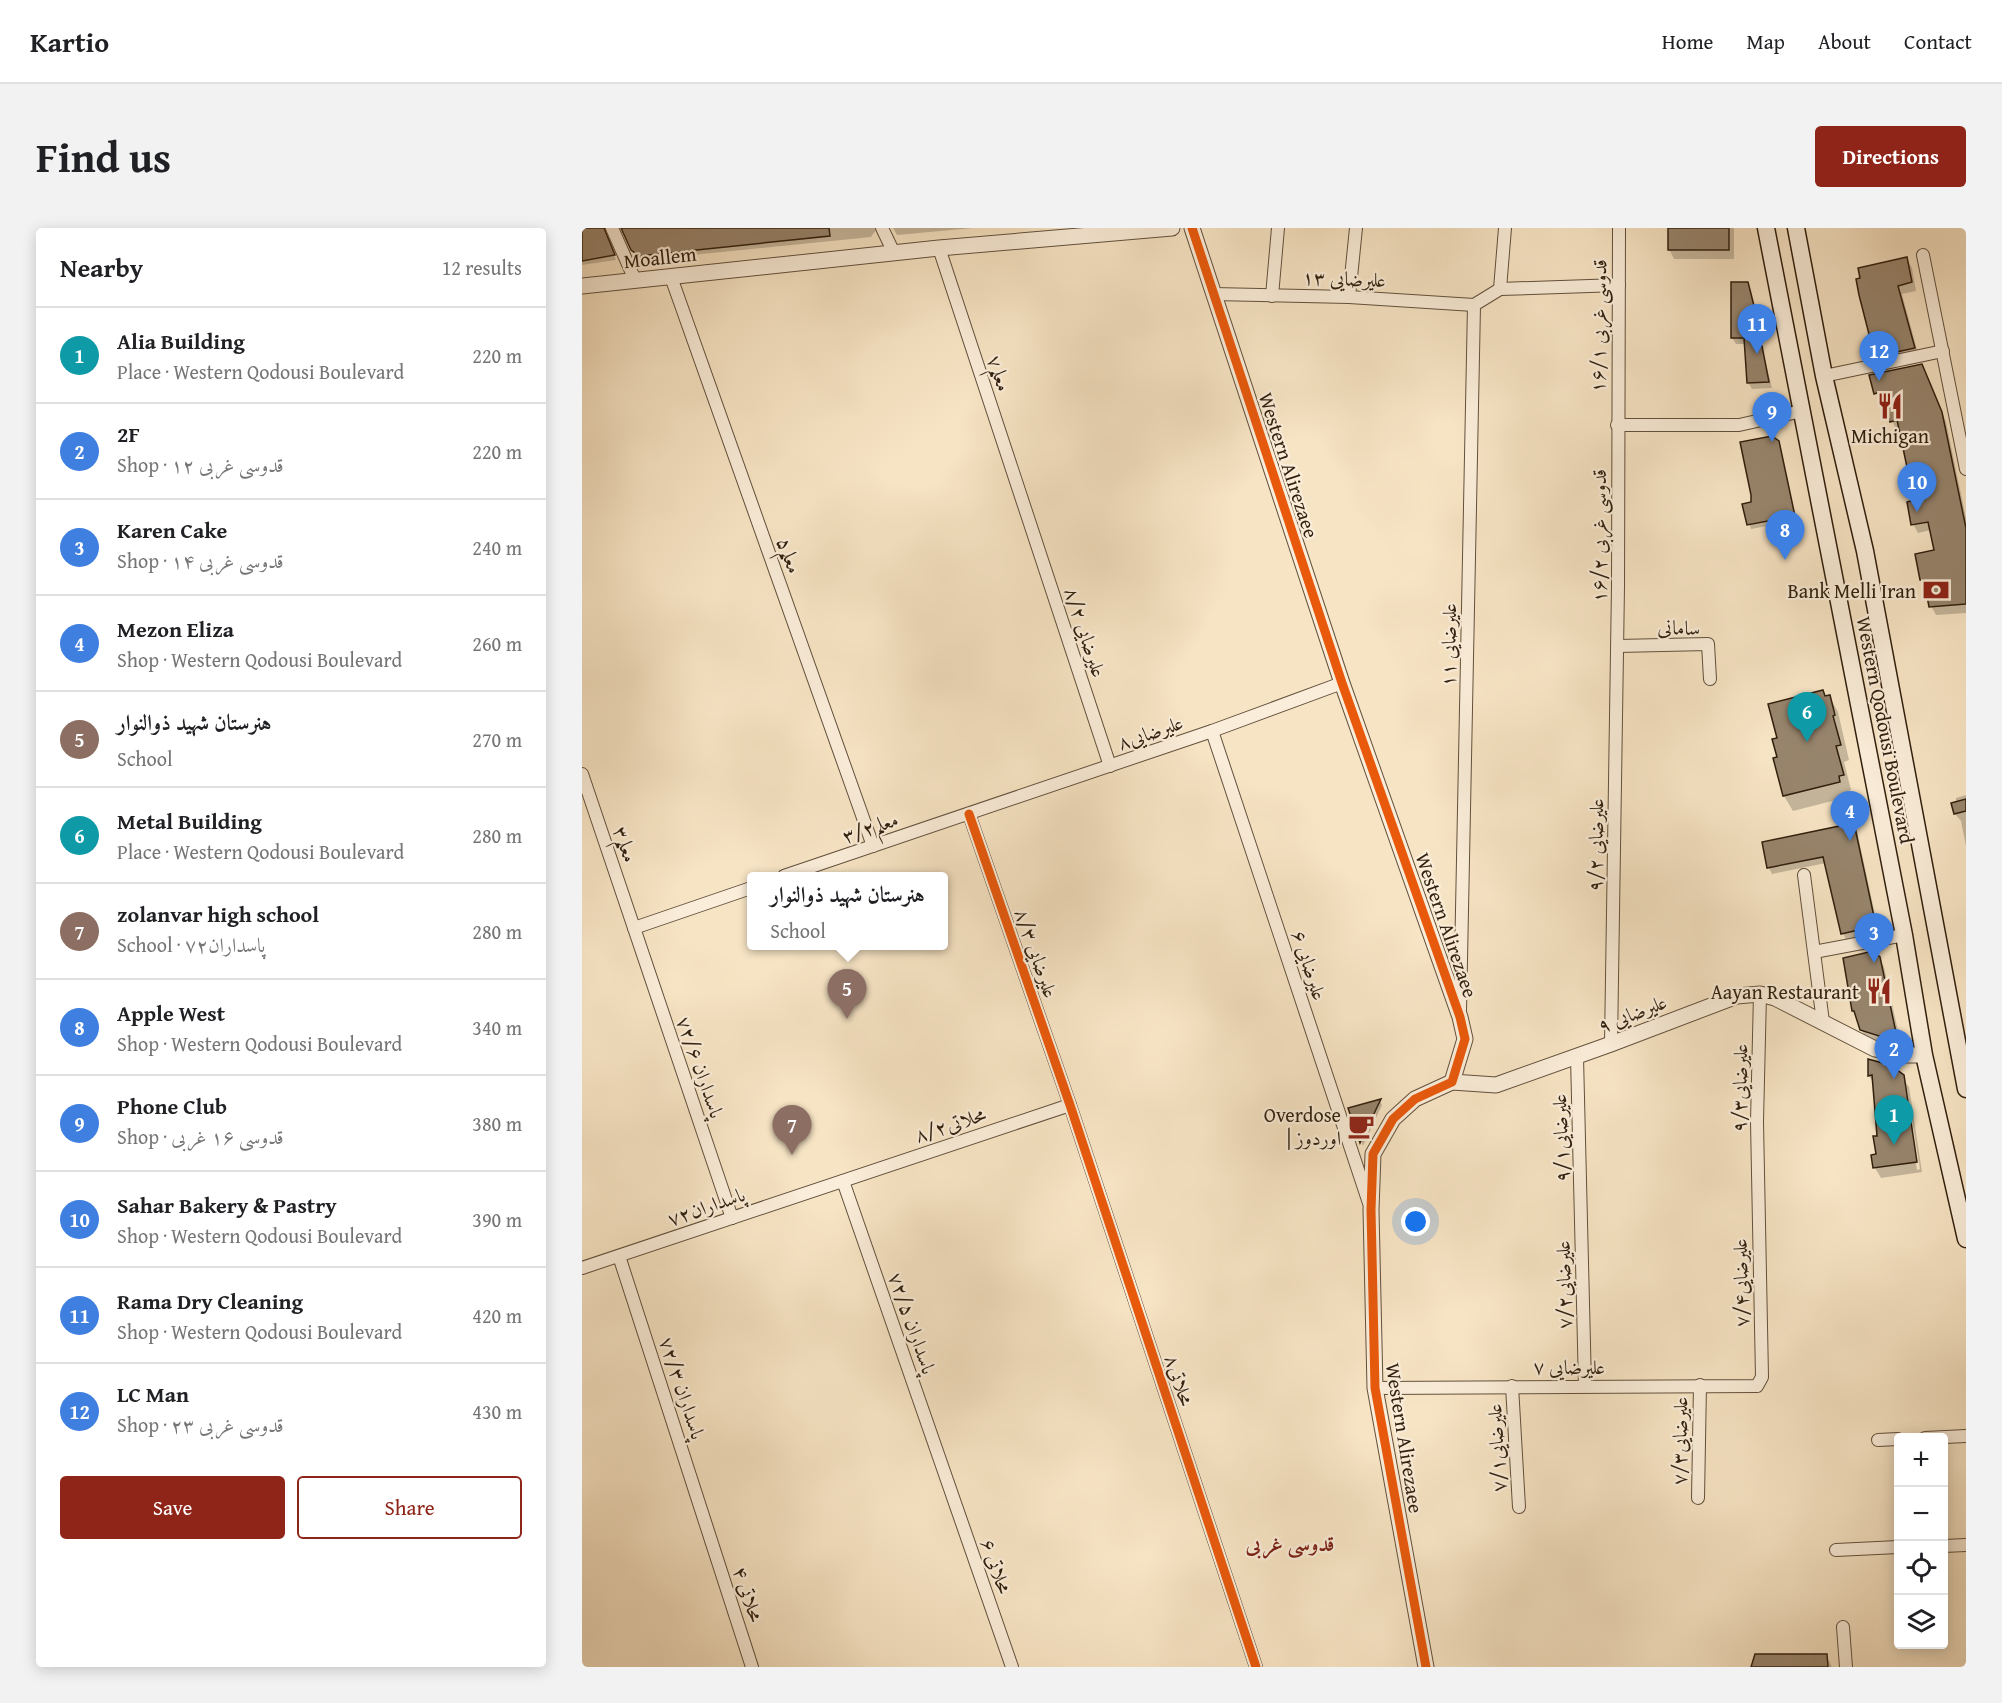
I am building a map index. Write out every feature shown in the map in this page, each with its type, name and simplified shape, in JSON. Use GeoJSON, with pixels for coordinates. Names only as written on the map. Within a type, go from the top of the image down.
{"type":"FeatureCollection","features":[{"type":"Feature","properties":{"kind":"main road","name":"Western Qodousi Boulevard"},"geometry":{"type":"LineString","coordinates":[[1766,228],[1905,935],[1924,1055],[1966,1239]]}},
{"type":"Feature","properties":{"kind":"main road","name":"Western Qodousi Boulevard"},"geometry":{"type":"LineString","coordinates":[[1796,228],[1824,376],[1865,551],[1963,1062],[1966,1089]]}},
{"type":"Feature","properties":{"kind":"street"},"geometry":{"type":"LineString","coordinates":[[612,228],[635,280]]}},
{"type":"Feature","properties":{"kind":"street"},"geometry":{"type":"LineString","coordinates":[[882,228],[894,254]]}},
{"type":"Feature","properties":{"kind":"street","name":"Moallem"},"geometry":{"type":"LineString","coordinates":[[582,286],[894,254],[1057,233],[1172,228]]}},
{"type":"Feature","properties":{"kind":"street","name":"Western Alirezaee"},"geometry":{"type":"LineString","coordinates":[[1192,228],[1342,683],[1460,1017],[1464,1039],[1452,1082],[1415,1099],[1393,1119],[1373,1154],[1371,1210],[1375,1388],[1426,1667]]}},
{"type":"Feature","properties":{"kind":"street"},"geometry":{"type":"LineString","coordinates":[[1349,297],[1356,228]]}},
{"type":"Feature","properties":{"kind":"street"},"geometry":{"type":"LineString","coordinates":[[1500,289],[1505,228]]}},
{"type":"Feature","properties":{"kind":"street","name":"۱۶/۱ قدوسی غربی"},"geometry":{"type":"LineString","coordinates":[[1617,424],[1619,228]]}},
{"type":"Feature","properties":{"kind":"street"},"geometry":{"type":"LineString","coordinates":[[1272,296],[1278,233]]}},
{"type":"Feature","properties":{"kind":"street","name":"معلم۷"},"geometry":{"type":"LineString","coordinates":[[939,248],[1025,510]]}},
{"type":"Feature","properties":{"kind":"street"},"geometry":{"type":"LineString","coordinates":[[1923,255],[1966,469]]}},
{"type":"Feature","properties":{"kind":"street","name":"معلم۵"},"geometry":{"type":"LineString","coordinates":[[671,277],[873,846]]}},
{"type":"Feature","properties":{"kind":"street"},"geometry":{"type":"LineString","coordinates":[[1474,305],[1500,289],[1618,285]]}},
{"type":"Feature","properties":{"kind":"street","name":"۱۳ علیرضایی"},"geometry":{"type":"LineString","coordinates":[[1213,294],[1349,297],[1474,305]]}},
{"type":"Feature","properties":{"kind":"street","name":"۱۱ علیرضایی"},"geometry":{"type":"LineString","coordinates":[[1460,1017],[1474,305]]}},
{"type":"Feature","properties":{"kind":"street"},"geometry":{"type":"LineString","coordinates":[[1824,376],[1943,351]]}},
{"type":"Feature","properties":{"kind":"street"},"geometry":{"type":"LineString","coordinates":[[1617,424],[1739,425],[1802,411]]}},
{"type":"Feature","properties":{"kind":"street","name":"۱۶/۲ قدوسی غربی"},"geometry":{"type":"LineString","coordinates":[[1617,424],[1618,646]]}},
{"type":"Feature","properties":{"kind":"street","name":"علیرضایی ۸/۲"},"geometry":{"type":"LineString","coordinates":[[1025,510],[1110,766]]}},
{"type":"Feature","properties":{"kind":"street","name":"سامانی"},"geometry":{"type":"LineString","coordinates":[[1618,646],[1708,644],[1710,679]]}},
{"type":"Feature","properties":{"kind":"street","name":"۹/۲ علیرضایی"},"geometry":{"type":"LineString","coordinates":[[1611,1044],[1618,646]]}},
{"type":"Feature","properties":{"kind":"street","name":"علیرضایی۸"},"geometry":{"type":"LineString","coordinates":[[969,814],[1212,731],[1342,683]]}},
{"type":"Feature","properties":{"kind":"street","name":"۶ علیرضایی"},"geometry":{"type":"LineString","coordinates":[[1212,731],[1371,1210]]}},
{"type":"Feature","properties":{"kind":"street","name":"معلم۳"},"geometry":{"type":"LineString","coordinates":[[582,774],[634,927]]}},
{"type":"Feature","properties":{"kind":"street","name":"معلم۳/۲"},"geometry":{"type":"LineString","coordinates":[[796,872],[969,814]]}},
{"type":"Feature","properties":{"kind":"street","name":"۸/۳ علیرضایی"},"geometry":{"type":"LineString","coordinates":[[969,814],[1070,1105]]}},
{"type":"Feature","properties":{"kind":"street"},"geometry":{"type":"LineString","coordinates":[[1804,875],[1823,1022]]}},
{"type":"Feature","properties":{"kind":"street"},"geometry":{"type":"LineString","coordinates":[[634,927],[747,889]]}},
{"type":"Feature","properties":{"kind":"street","name":"۷۲/۶ پاسداران"},"geometry":{"type":"LineString","coordinates":[[634,927],[732,1218]]}},
{"type":"Feature","properties":{"kind":"street"},"geometry":{"type":"LineString","coordinates":[[1814,952],[1905,935]]}},
{"type":"Feature","properties":{"kind":"street","name":"۹ علیرضایی"},"geometry":{"type":"LineString","coordinates":[[1452,1082],[1496,1085],[1737,996],[1760,994],[1775,998],[1875,1048],[1902,1055],[1924,1055]]}},
{"type":"Feature","properties":{"kind":"street","name":"علیرضایی۹/۳"},"geometry":{"type":"LineString","coordinates":[[1758,1182],[1760,994]]}},
{"type":"Feature","properties":{"kind":"street","name":"علیرضایی۹/۱"},"geometry":{"type":"LineString","coordinates":[[1577,1057],[1581,1219]]}},
{"type":"Feature","properties":{"kind":"street","name":"محلاتی۸/۲"},"geometry":{"type":"LineString","coordinates":[[843,1181],[1070,1105]]}},
{"type":"Feature","properties":{"kind":"street","name":"محلاتی۸"},"geometry":{"type":"LineString","coordinates":[[1070,1105],[1256,1667]]}},
{"type":"Feature","properties":{"kind":"street","name":"پاسداران۷۲"},"geometry":{"type":"LineString","coordinates":[[582,1268],[843,1181]]}},
{"type":"Feature","properties":{"kind":"street","name":"۷۲/۵ پاسداران"},"geometry":{"type":"LineString","coordinates":[[843,1181],[946,1478]]}},
{"type":"Feature","properties":{"kind":"street","name":"علیرضایی۷/۴"},"geometry":{"type":"LineString","coordinates":[[1758,1182],[1761,1382]]}},
{"type":"Feature","properties":{"kind":"street","name":"علیرضایی۷/۲"},"geometry":{"type":"LineString","coordinates":[[1581,1219],[1585,1386]]}},
{"type":"Feature","properties":{"kind":"street","name":"۷۲/۳ پاسداران"},"geometry":{"type":"LineString","coordinates":[[620,1256],[709,1533]]}},
{"type":"Feature","properties":{"kind":"street","name":"۷ علیرضایی"},"geometry":{"type":"LineString","coordinates":[[1375,1388],[1757,1386],[1761,1382]]}},
{"type":"Feature","properties":{"kind":"street","name":"علیرضایی۷/۳"},"geometry":{"type":"LineString","coordinates":[[1698,1498],[1700,1385]]}},
{"type":"Feature","properties":{"kind":"street","name":"علیرضایی۷/۱"},"geometry":{"type":"LineString","coordinates":[[1512,1386],[1519,1507]]}},
{"type":"Feature","properties":{"kind":"street"},"geometry":{"type":"LineString","coordinates":[[1948,1436],[1966,1436]]}},
{"type":"Feature","properties":{"kind":"street"},"geometry":{"type":"LineString","coordinates":[[1878,1440],[1894,1439]]}},
{"type":"Feature","properties":{"kind":"street","name":"۶ محلاتی"},"geometry":{"type":"LineString","coordinates":[[946,1478],[1012,1667]]}},
{"type":"Feature","properties":{"kind":"street","name":"۴ محلاتی"},"geometry":{"type":"LineString","coordinates":[[709,1533],[752,1667]]}},
{"type":"Feature","properties":{"kind":"street"},"geometry":{"type":"LineString","coordinates":[[1948,1546],[1966,1545]]}},
{"type":"Feature","properties":{"kind":"street"},"geometry":{"type":"LineString","coordinates":[[1836,1550],[1894,1547]]}},
{"type":"Feature","properties":{"kind":"street","name":"Western Alirezaee"},"geometry":{"type":"LineString","coordinates":[[1417,1622],[1419,1667]]}},
{"type":"Feature","properties":{"kind":"street"},"geometry":{"type":"LineString","coordinates":[[1843,1627],[1846,1667]]}},
{"type":"Feature","properties":{"kind":"building"},"geometry":{"type":"Polygon","coordinates":[[[582,228],[604,228],[615,255],[582,261],[582,228]]]}},
{"type":"Feature","properties":{"kind":"building"},"geometry":{"type":"Polygon","coordinates":[[[621,228],[829,228],[830,236],[639,256],[631,250],[621,228]]]}},
{"type":"Feature","properties":{"kind":"building"},"geometry":{"type":"Polygon","coordinates":[[[1668,228],[1729,228],[1729,250],[1668,250],[1668,228]]]}},
{"type":"Feature","properties":{"kind":"building"},"geometry":{"type":"Polygon","coordinates":[[[1907,257],[1912,282],[1898,286],[1915,348],[1878,356],[1874,337],[1870,338],[1859,295],[1856,279],[1860,278],[1858,268],[1907,257]]]}},
{"type":"Feature","properties":{"kind":"building"},"geometry":{"type":"Polygon","coordinates":[[[1731,282],[1748,282],[1769,382],[1747,383],[1744,338],[1731,338],[1731,282]]]}},
{"type":"Feature","properties":{"kind":"building"},"geometry":{"type":"Polygon","coordinates":[[[1922,364],[1942,412],[1966,528],[1966,604],[1929,607],[1924,580],[1920,580],[1915,554],[1934,550],[1928,522],[1911,525],[1907,502],[1914,500],[1897,420],[1890,422],[1880,392],[1874,394],[1869,375],[1922,364]]]}},
{"type":"Feature","properties":{"kind":"building"},"geometry":{"type":"Polygon","coordinates":[[[1772,436],[1779,441],[1795,516],[1747,525],[1742,504],[1751,502],[1751,495],[1740,442],[1772,436]]]}},
{"type":"Feature","properties":{"kind":"building"},"geometry":{"type":"Polygon","coordinates":[[[1823,690],[1825,696],[1830,695],[1835,715],[1833,716],[1841,745],[1836,746],[1844,775],[1839,776],[1840,782],[1783,796],[1773,758],[1777,757],[1772,739],[1777,738],[1768,704],[1823,690]]]}},
{"type":"Feature","properties":{"kind":"building"},"geometry":{"type":"Polygon","coordinates":[[[1966,799],[1966,811],[1954,814],[1951,803],[1966,799]]]}},
{"type":"Feature","properties":{"kind":"building"},"geometry":{"type":"Polygon","coordinates":[[[1854,823],[1876,926],[1841,934],[1823,857],[1767,868],[1762,842],[1854,823]]]}},
{"type":"Feature","properties":{"kind":"building"},"geometry":{"type":"Polygon","coordinates":[[[1873,951],[1880,957],[1898,1042],[1860,1030],[1854,1011],[1852,1011],[1843,958],[1873,951]]]}},
{"type":"Feature","properties":{"kind":"building"},"geometry":{"type":"Polygon","coordinates":[[[1868,1059],[1890,1065],[1904,1075],[1917,1162],[1873,1168],[1871,1155],[1876,1154],[1873,1136],[1877,1136],[1872,1075],[1868,1076],[1868,1059]]]}},
{"type":"Feature","properties":{"kind":"building","name":"Overdose | اوردوز"},"geometry":{"type":"Polygon","coordinates":[[[1381,1099],[1360,1143],[1348,1108],[1381,1099]]]}},
{"type":"Feature","properties":{"kind":"building"},"geometry":{"type":"Polygon","coordinates":[[[1755,1654],[1827,1654],[1828,1667],[1751,1667],[1755,1654]]]}},
{"type":"Feature","properties":{"kind":"cycle path"},"geometry":{"type":"LineString","coordinates":[[1192,228],[1342,683],[1460,1017],[1465,1039],[1452,1082],[1415,1099],[1393,1119],[1373,1154],[1371,1210],[1375,1388],[1426,1667]]}},
{"type":"Feature","properties":{"kind":"cycle path"},"geometry":{"type":"LineString","coordinates":[[969,814],[1070,1105],[1256,1667]]}},
{"type":"Feature","properties":{"kind":"place","name":"Rama Dry Cleaning"},"geometry":{"type":"Point","coordinates":[1757,354]}},
{"type":"Feature","properties":{"kind":"place","name":"LC Man"},"geometry":{"type":"Point","coordinates":[1879,381]}},
{"type":"Feature","properties":{"kind":"place","name":"Michigan"},"geometry":{"type":"Point","coordinates":[1890,406]}},
{"type":"Feature","properties":{"kind":"place","name":"Phone Club"},"geometry":{"type":"Point","coordinates":[1772,442]}},
{"type":"Feature","properties":{"kind":"place","name":"Sahar Bakery & Pastry"},"geometry":{"type":"Point","coordinates":[1917,512]}},
{"type":"Feature","properties":{"kind":"place","name":"Apple West"},"geometry":{"type":"Point","coordinates":[1785,560]}},
{"type":"Feature","properties":{"kind":"place","name":"Bank Melli Iran"},"geometry":{"type":"Point","coordinates":[1936,590]}},
{"type":"Feature","properties":{"kind":"place","name":"Metal Building"},"geometry":{"type":"Point","coordinates":[1807,742]}},
{"type":"Feature","properties":{"kind":"place","name":"Mezon Eliza"},"geometry":{"type":"Point","coordinates":[1850,841]}},
{"type":"Feature","properties":{"kind":"place","name":"Karen Cake"},"geometry":{"type":"Point","coordinates":[1874,963]}},
{"type":"Feature","properties":{"kind":"place","name":"Aayan Restaurant"},"geometry":{"type":"Point","coordinates":[1879,991]}},
{"type":"Feature","properties":{"kind":"place","name":"هنرستان شهید ذوالنوار"},"geometry":{"type":"Point","coordinates":[847,1019]}},
{"type":"Feature","properties":{"kind":"place","name":"2F"},"geometry":{"type":"Point","coordinates":[1894,1079]}},
{"type":"Feature","properties":{"kind":"place","name":"Overdose | اوردوز"},"geometry":{"type":"Point","coordinates":[1361,1126]}},
{"type":"Feature","properties":{"kind":"place","name":"Alia Building"},"geometry":{"type":"Point","coordinates":[1894,1145]}},
{"type":"Feature","properties":{"kind":"place","name":"zolanvar high school"},"geometry":{"type":"Point","coordinates":[792,1155]}},
{"type":"Feature","properties":{"kind":"district","name":"قدوسی غربی"},"geometry":{"type":"Point","coordinates":[1290,1543]}}]}
